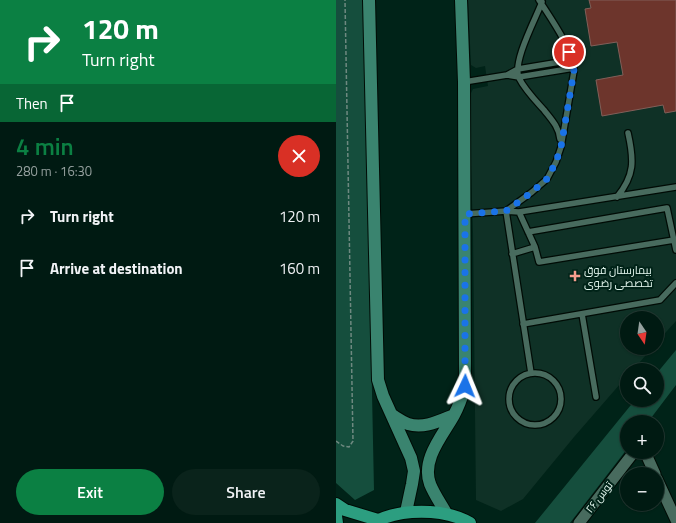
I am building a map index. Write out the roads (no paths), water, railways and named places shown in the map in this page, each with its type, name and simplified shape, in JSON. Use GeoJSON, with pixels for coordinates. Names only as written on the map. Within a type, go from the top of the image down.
{"type":"FeatureCollection","features":[{"type":"Feature","properties":{"kind":"main road"},"geometry":{"type":"LineString","coordinates":[[336,504],[345,510],[375,521],[406,512],[446,514],[463,519],[470,523]]}},
{"type":"Feature","properties":{"kind":"main road"},"geometry":{"type":"LineString","coordinates":[[336,516],[338,523]]}},
{"type":"Feature","properties":{"kind":"street"},"geometry":{"type":"LineString","coordinates":[[369,0],[378,380],[383,396],[410,458],[414,471],[406,512]]}},
{"type":"Feature","properties":{"kind":"street"},"geometry":{"type":"LineString","coordinates":[[446,514],[430,483],[428,471],[431,456],[460,402],[465,386],[466,374],[464,82],[461,0]]}},
{"type":"Feature","properties":{"kind":"street"},"geometry":{"type":"LineString","coordinates":[[392,415],[408,424],[420,426],[434,423],[454,415]]}},
{"type":"Feature","properties":{"kind":"street","name":"توس ۲۶"},"geometry":{"type":"LineString","coordinates":[[579,523],[629,459]]}},
{"type":"Feature","properties":{"kind":"street"},"geometry":{"type":"LineString","coordinates":[[664,494],[676,520]]}},
{"type":"Feature","properties":{"kind":"lane"},"geometry":{"type":"LineString","coordinates":[[506,211],[547,179],[556,162],[561,147],[574,68],[565,43],[541,1]]}},
{"type":"Feature","properties":{"kind":"lane"},"geometry":{"type":"LineString","coordinates":[[541,1],[523,47],[518,69],[519,77],[531,96],[554,122],[560,134],[561,147]]}},
{"type":"Feature","properties":{"kind":"lane"},"geometry":{"type":"LineString","coordinates":[[507,75],[518,69],[572,60]]}},
{"type":"Feature","properties":{"kind":"lane"},"geometry":{"type":"LineString","coordinates":[[464,82],[507,75],[519,77],[574,68]]}},
{"type":"Feature","properties":{"kind":"lane"},"geometry":{"type":"LineString","coordinates":[[617,197],[626,187],[631,174],[632,150],[628,133]]}},
{"type":"Feature","properties":{"kind":"lane"},"geometry":{"type":"LineString","coordinates":[[465,214],[506,211],[519,212],[617,197],[676,186]]}},
{"type":"Feature","properties":{"kind":"lane"},"geometry":{"type":"LineString","coordinates":[[528,232],[668,208],[676,250]]}},
{"type":"Feature","properties":{"kind":"lane"},"geometry":{"type":"LineString","coordinates":[[506,211],[531,373]]}},
{"type":"Feature","properties":{"kind":"lane"},"geometry":{"type":"LineString","coordinates":[[519,212],[535,247],[539,262],[674,240]]}},
{"type":"Feature","properties":{"kind":"lane"},"geometry":{"type":"LineString","coordinates":[[512,254],[535,247]]}},
{"type":"Feature","properties":{"kind":"lane"},"geometry":{"type":"LineString","coordinates":[[523,324],[660,300],[676,283]]}},
{"type":"Feature","properties":{"kind":"lane"},"geometry":{"type":"LineString","coordinates":[[582,314],[596,397]]}},
{"type":"Feature","properties":{"kind":"lane"},"geometry":{"type":"LineString","coordinates":[[531,373],[539,373],[553,380],[558,387],[560,394],[558,410],[553,417],[546,422],[539,424],[523,422],[516,417],[509,402],[509,394],[516,380],[531,373]]}},
{"type":"Feature","properties":{"kind":"place","name":"بیمارستان فوق تخصصی رضوی"},"geometry":{"type":"Point","coordinates":[575,276]}}]}
